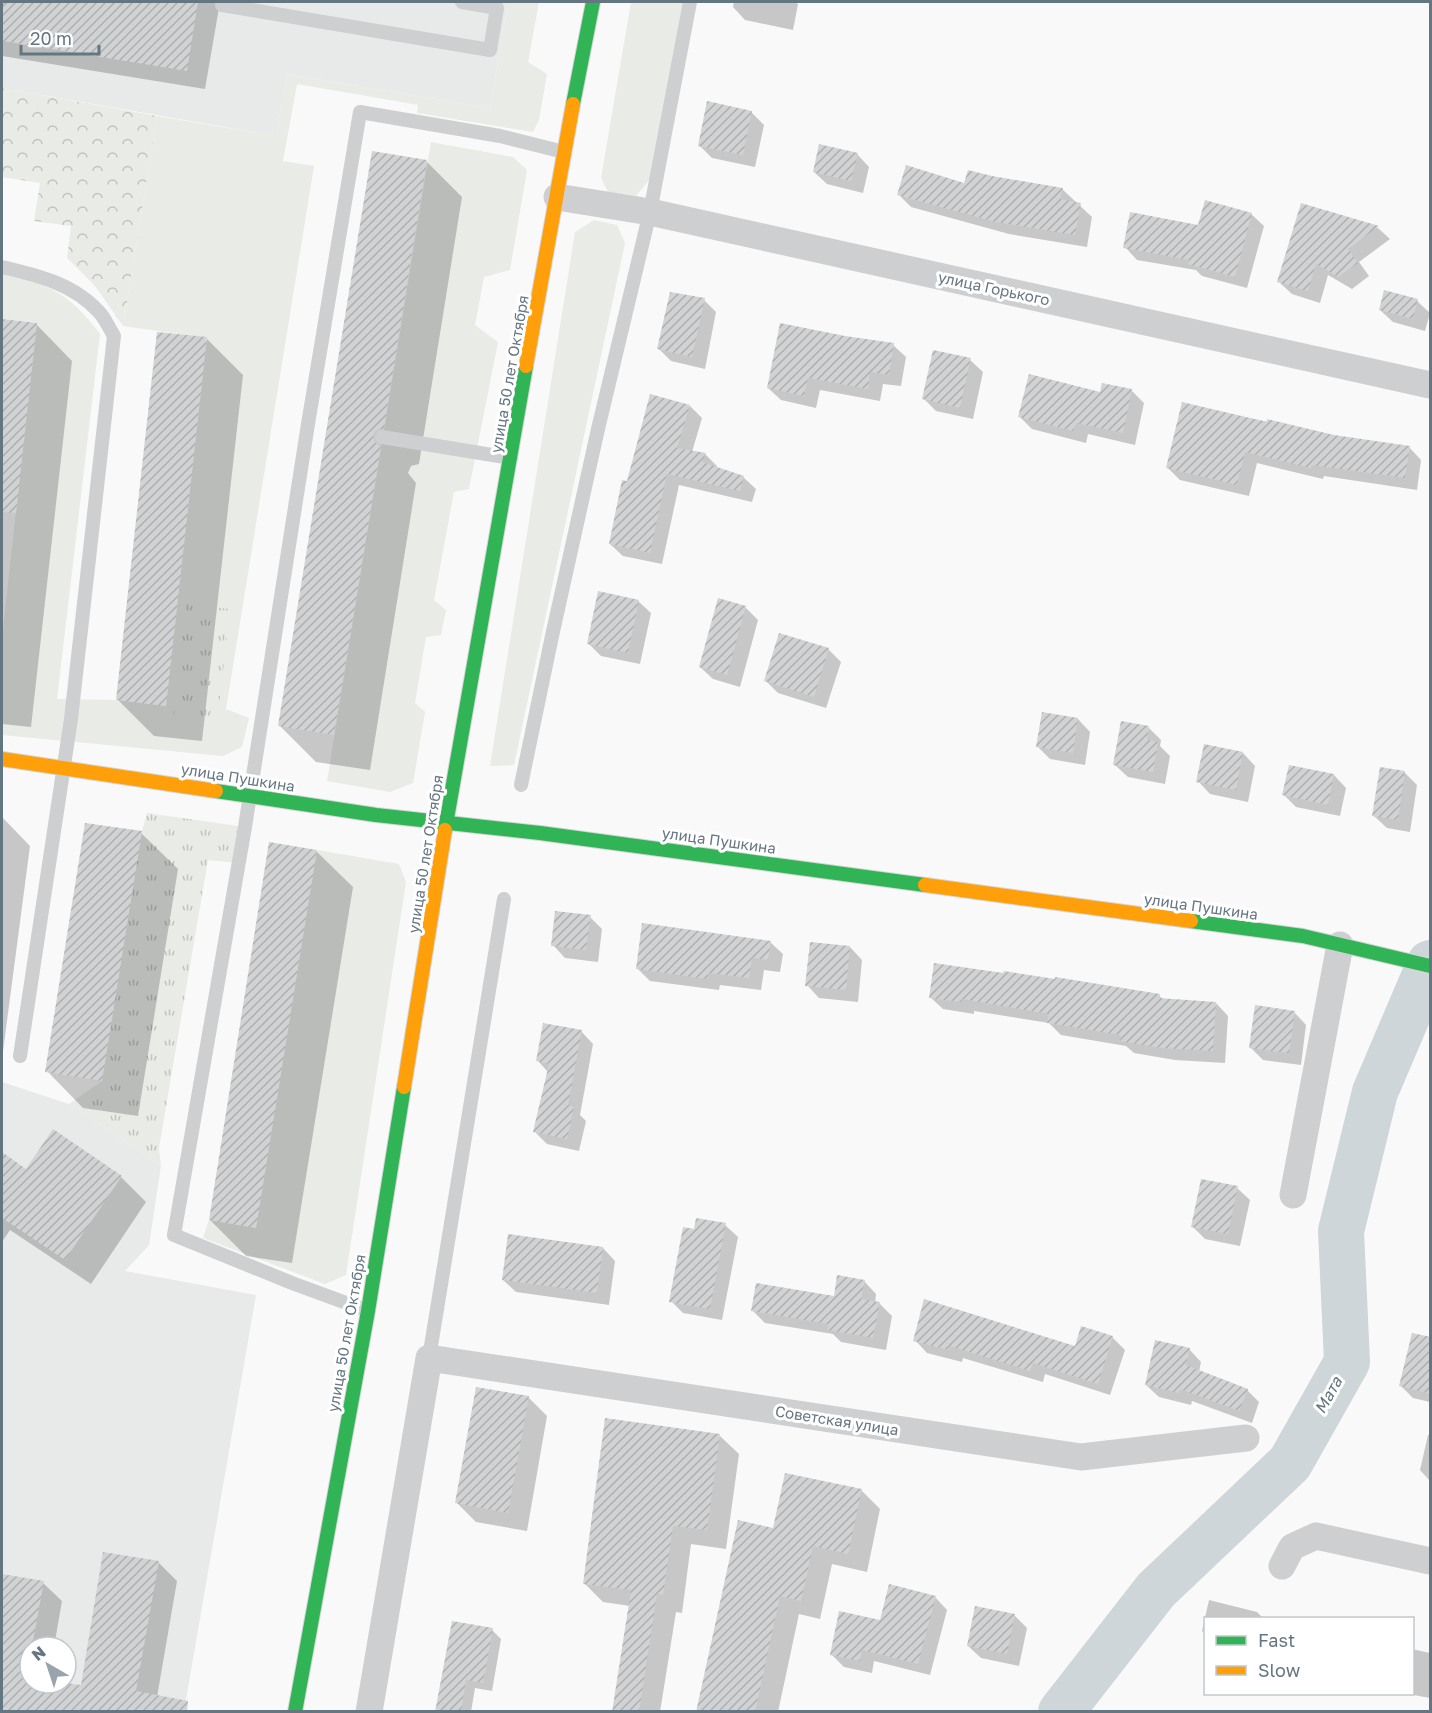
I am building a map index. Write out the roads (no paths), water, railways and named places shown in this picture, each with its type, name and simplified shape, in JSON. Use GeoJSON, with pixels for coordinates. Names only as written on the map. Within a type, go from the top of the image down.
{"type":"FeatureCollection","features":[{"type":"Feature","properties":{"kind":"main road","name":"улица 50 лет Октября"},"geometry":{"type":"LineString","coordinates":[[296,1712],[368,1311],[453,778],[564,152],[593,2]]}},
{"type":"Feature","properties":{"kind":"main road","name":"улица Пушкина"},"geometry":{"type":"LineString","coordinates":[[2,759],[376,815],[540,833],[1303,936],[1431,966]]}},
{"type":"Feature","properties":{"kind":"street","name":"улица Горького"},"geometry":{"type":"LineString","coordinates":[[557,197],[650,212],[1431,385]]}},
{"type":"Feature","properties":{"kind":"street"},"geometry":{"type":"LineString","coordinates":[[1293,1195],[1340,945]]}},
{"type":"Feature","properties":{"kind":"street"},"geometry":{"type":"LineString","coordinates":[[369,1712],[429,1358]]}},
{"type":"Feature","properties":{"kind":"street","name":"Советская улица"},"geometry":{"type":"LineString","coordinates":[[429,1358],[1081,1457],[1246,1438]]}},
{"type":"Feature","properties":{"kind":"street"},"geometry":{"type":"LineString","coordinates":[[1282,1566],[1292,1547],[1316,1536],[1431,1561]]}},
{"type":"Feature","properties":{"kind":"lane"},"geometry":{"type":"LineString","coordinates":[[223,2],[222,5],[490,50],[496,8],[462,2]]}},
{"type":"Feature","properties":{"kind":"lane"},"geometry":{"type":"LineString","coordinates":[[521,785],[593,452],[650,212],[690,2]]}},
{"type":"Feature","properties":{"kind":"lane"},"geometry":{"type":"LineString","coordinates":[[368,1311],[174,1235],[250,796],[308,424],[360,112],[500,136],[564,152]]}},
{"type":"Feature","properties":{"kind":"lane"},"geometry":{"type":"LineString","coordinates":[[2,267],[37,275],[75,291],[99,312],[114,336],[64,768],[55,813],[20,1056]]}},
{"type":"Feature","properties":{"kind":"lane"},"geometry":{"type":"LineString","coordinates":[[382,437],[511,458]]}},
{"type":"Feature","properties":{"kind":"lane"},"geometry":{"type":"LineString","coordinates":[[429,1358],[504,899]]}},
{"type":"Feature","properties":{"kind":"waterway","name":"Мата"},"geometry":{"type":"LineString","coordinates":[[1061,1712],[1156,1590],[1290,1463],[1347,1362],[1341,1231],[1375,1092],[1430,963]]}}]}
